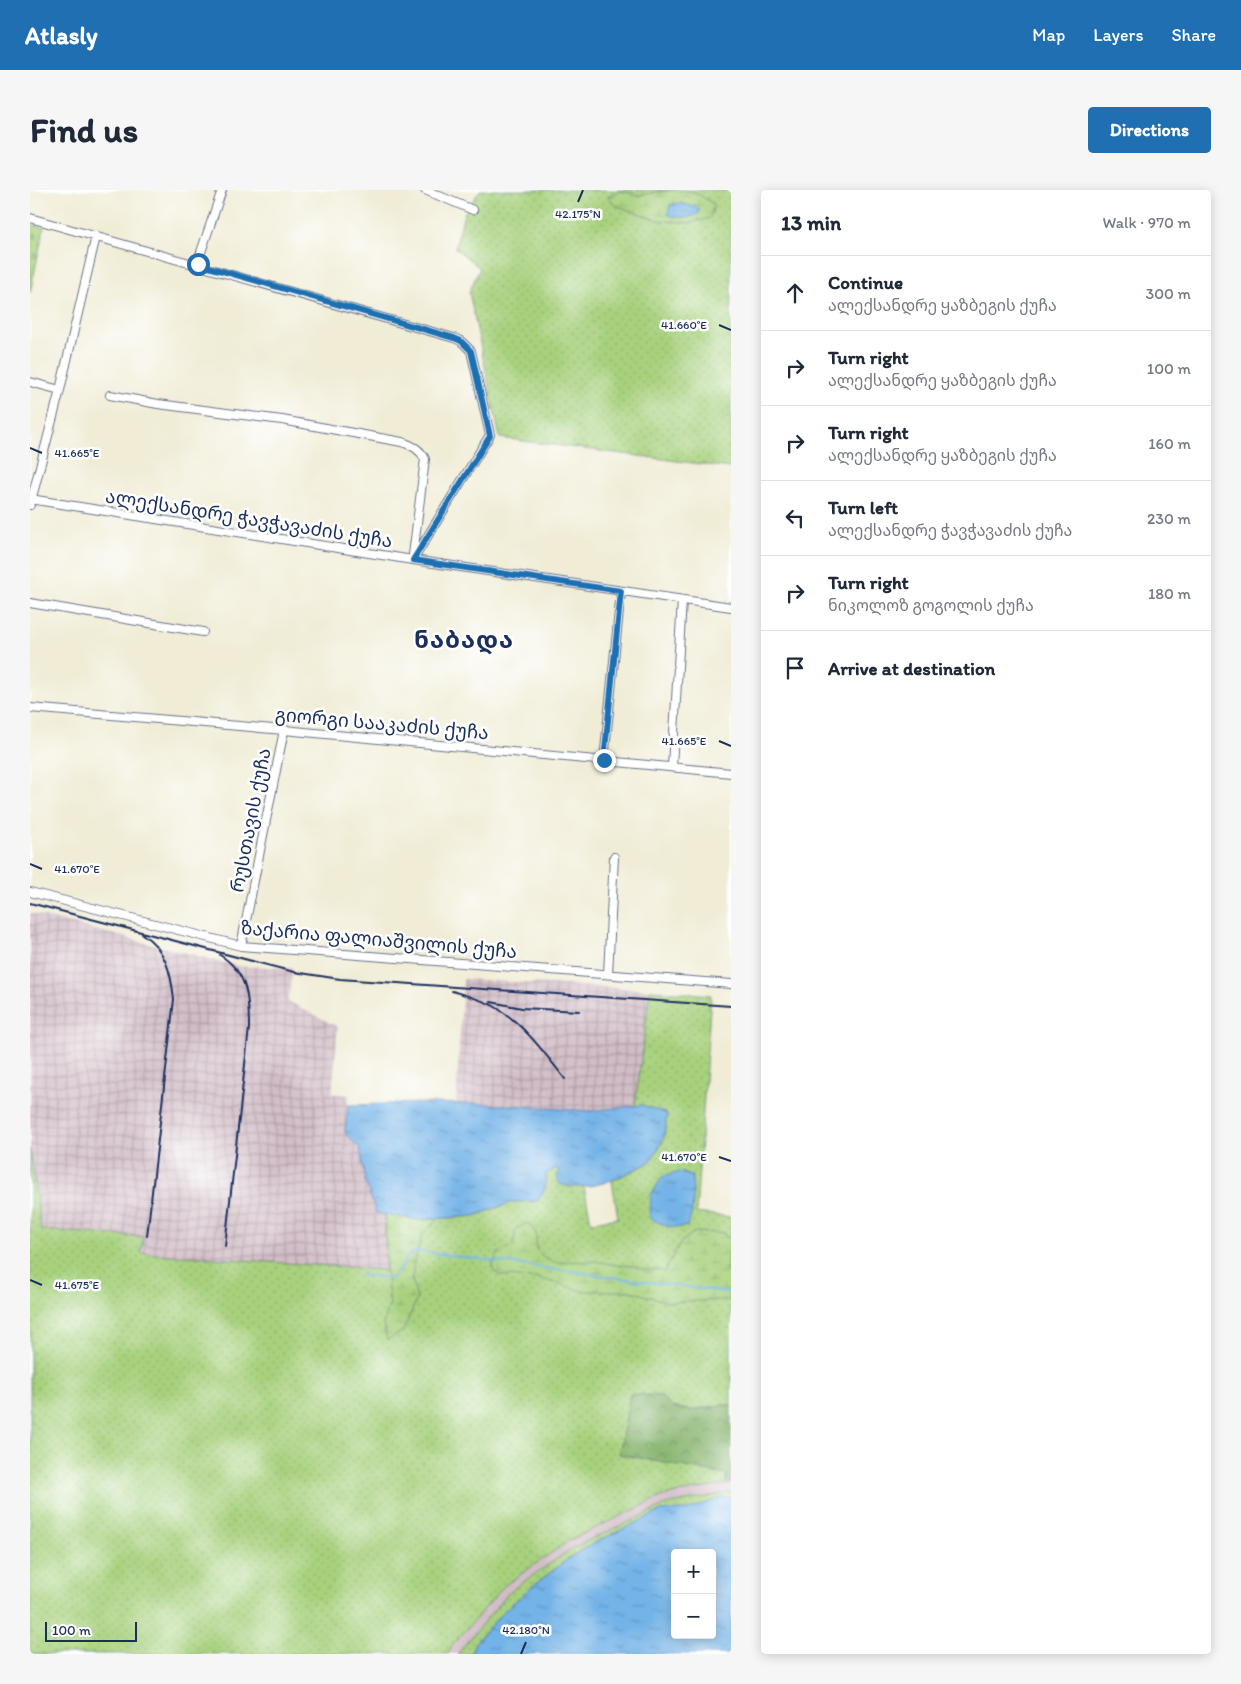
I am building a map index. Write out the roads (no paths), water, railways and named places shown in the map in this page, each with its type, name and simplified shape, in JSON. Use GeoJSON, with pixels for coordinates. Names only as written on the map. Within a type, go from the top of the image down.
{"type":"FeatureCollection","features":[{"type":"Feature","properties":{"kind":"street"},"geometry":{"type":"LineString","coordinates":[[198,264],[222,190]]}},
{"type":"Feature","properties":{"kind":"street"},"geometry":{"type":"LineString","coordinates":[[425,190],[473,210]]}},
{"type":"Feature","properties":{"kind":"street"},"geometry":{"type":"LineString","coordinates":[[30,218],[198,264],[461,341],[471,351],[490,436],[413,560]]}},
{"type":"Feature","properties":{"kind":"street"},"geometry":{"type":"LineString","coordinates":[[30,501],[60,390],[96,236]]}},
{"type":"Feature","properties":{"kind":"street"},"geometry":{"type":"LineString","coordinates":[[30,382],[60,390]]}},
{"type":"Feature","properties":{"kind":"street"},"geometry":{"type":"LineString","coordinates":[[110,395],[158,404],[282,420],[402,442],[418,448],[425,459],[413,560]]}},
{"type":"Feature","properties":{"kind":"street","name":"ალექსანდრე ჭავჭავაძის ქუჩა"},"geometry":{"type":"LineString","coordinates":[[30,501],[731,607]]}},
{"type":"Feature","properties":{"kind":"street"},"geometry":{"type":"LineString","coordinates":[[604,760],[621,591]]}},
{"type":"Feature","properties":{"kind":"street"},"geometry":{"type":"LineString","coordinates":[[672,766],[682,600]]}},
{"type":"Feature","properties":{"kind":"street"},"geometry":{"type":"LineString","coordinates":[[30,603],[203,632]]}},
{"type":"Feature","properties":{"kind":"street","name":"გიორგი სააკაძის ქუჩა"},"geometry":{"type":"LineString","coordinates":[[30,708],[731,772]]}},
{"type":"Feature","properties":{"kind":"street","name":"რუსთავის ქუჩა"},"geometry":{"type":"LineString","coordinates":[[241,946],[284,730]]}},
{"type":"Feature","properties":{"kind":"street"},"geometry":{"type":"LineString","coordinates":[[608,974],[614,857]]}},
{"type":"Feature","properties":{"kind":"street","name":"ზაქარია ფალიაშვილის ქუჩა"},"geometry":{"type":"LineString","coordinates":[[30,892],[241,946],[731,984]]}},
{"type":"Feature","properties":{"kind":"water"},"geometry":{"type":"Polygon","coordinates":[[[680,203],[699,208],[699,213],[688,217],[668,215],[670,205],[680,203]]]}},
{"type":"Feature","properties":{"kind":"water"},"geometry":{"type":"Polygon","coordinates":[[[490,1104],[589,1111],[642,1105],[667,1114],[663,1139],[650,1161],[607,1182],[578,1187],[559,1184],[557,1175],[560,1171],[556,1168],[546,1174],[545,1189],[538,1201],[513,1202],[474,1216],[418,1220],[376,1213],[365,1181],[360,1149],[345,1133],[348,1105],[490,1104]]]}},
{"type":"Feature","properties":{"kind":"water"},"geometry":{"type":"Polygon","coordinates":[[[679,1172],[692,1176],[693,1202],[687,1226],[673,1227],[650,1218],[651,1195],[662,1177],[679,1172]]]}},
{"type":"Feature","properties":{"kind":"water"},"geometry":{"type":"Polygon","coordinates":[[[722,1497],[731,1498],[731,1654],[471,1654],[475,1643],[504,1611],[572,1556],[598,1541],[661,1511],[688,1510],[722,1497]]]}},
{"type":"Feature","properties":{"kind":"waterway"},"geometry":{"type":"LineString","coordinates":[[360,1275],[392,1278],[403,1266],[406,1257],[417,1251],[731,1293]]}},
{"type":"Feature","properties":{"kind":"railway"},"geometry":{"type":"LineString","coordinates":[[30,903],[294,972],[340,979],[731,1006]]}},
{"type":"Feature","properties":{"kind":"railway"},"geometry":{"type":"LineString","coordinates":[[142,934],[157,947],[166,962],[174,999],[147,1236]]}},
{"type":"Feature","properties":{"kind":"railway"},"geometry":{"type":"LineString","coordinates":[[220,955],[229,962],[241,978],[247,996],[249,1017],[225,1246]]}},
{"type":"Feature","properties":{"kind":"railway"},"geometry":{"type":"LineString","coordinates":[[452,991],[492,1005],[503,1012],[532,1038],[565,1079]]}},
{"type":"Feature","properties":{"kind":"railway"},"geometry":{"type":"LineString","coordinates":[[491,1002],[522,1008],[579,1011]]}},
{"type":"Feature","properties":{"kind":"district","name":"ნაბადა"},"geometry":{"type":"Point","coordinates":[464,640]}}]}
